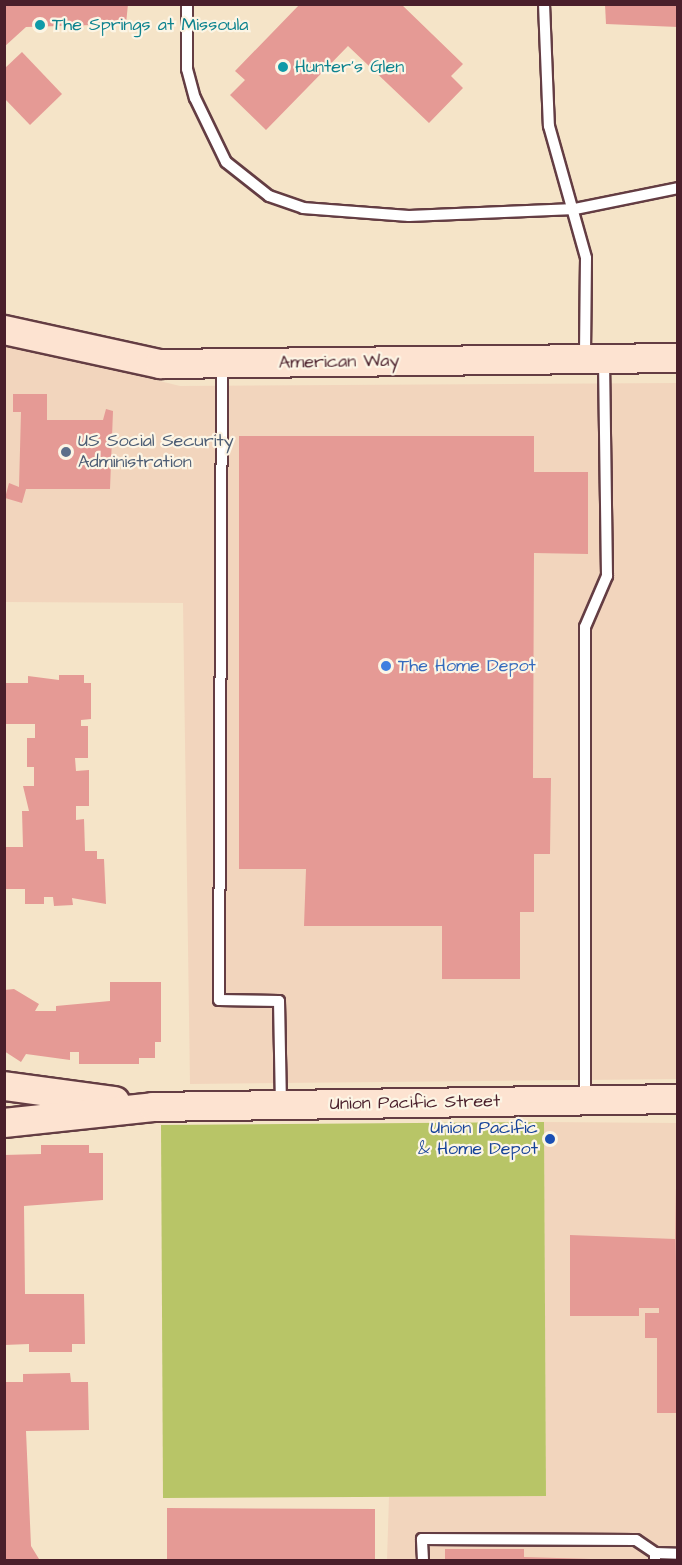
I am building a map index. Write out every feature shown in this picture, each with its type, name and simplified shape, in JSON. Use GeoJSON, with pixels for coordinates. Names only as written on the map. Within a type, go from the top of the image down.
{"type":"FeatureCollection","features":[{"type":"Feature","properties":{"kind":"street","name":"American Way"},"geometry":{"type":"LineString","coordinates":[[4,330],[160,364],[678,358]]}},
{"type":"Feature","properties":{"kind":"street","name":"Union Pacific Street"},"geometry":{"type":"LineString","coordinates":[[4,1086],[153,1107]]}},
{"type":"Feature","properties":{"kind":"street","name":"Union Pacific Street"},"geometry":{"type":"LineString","coordinates":[[4,1123],[153,1107],[678,1099]]}},
{"type":"Feature","properties":{"kind":"lane"},"geometry":{"type":"LineString","coordinates":[[187,4],[187,69],[195,98],[226,162],[269,196],[303,208],[409,216],[575,209],[678,189]]}},
{"type":"Feature","properties":{"kind":"lane"},"geometry":{"type":"LineString","coordinates":[[544,4],[549,126],[575,209],[586,258],[607,576],[585,627],[585,1100]]}},
{"type":"Feature","properties":{"kind":"lane"},"geometry":{"type":"LineString","coordinates":[[222,363],[219,1000],[279,1001],[281,1105]]}},
{"type":"Feature","properties":{"kind":"lane"},"geometry":{"type":"LineString","coordinates":[[423,1560],[422,1539],[636,1540],[655,1557],[678,1554]]}},
{"type":"Feature","properties":{"kind":"shaded area"},"geometry":{"type":"Polygon","coordinates":[[[4,343],[180,386],[677,383],[677,1079],[190,1084],[183,603],[5,602],[4,343]]]}},
{"type":"Feature","properties":{"kind":"shaded area"},"geometry":{"type":"Polygon","coordinates":[[[544,1122],[677,1123],[677,1560],[387,1560],[389,1497],[546,1496],[544,1122]]]}},
{"type":"Feature","properties":{"kind":"green space"},"geometry":{"type":"Polygon","coordinates":[[[544,1122],[546,1496],[163,1498],[161,1125],[544,1122]]]}},
{"type":"Feature","properties":{"kind":"building","name":"The Springs at Missoula"},"geometry":{"type":"Polygon","coordinates":[[[4,4],[128,4],[126,24],[26,27],[4,47],[4,4]]]}},
{"type":"Feature","properties":{"kind":"building","name":"Hunter's Glen"},"geometry":{"type":"Polygon","coordinates":[[[300,4],[401,4],[463,64],[451,76],[463,88],[429,123],[348,46],[266,130],[230,95],[245,80],[235,71],[300,4]]]}},
{"type":"Feature","properties":{"kind":"building"},"geometry":{"type":"Polygon","coordinates":[[[605,4],[678,4],[678,27],[606,24],[605,4]]]}},
{"type":"Feature","properties":{"kind":"building"},"geometry":{"type":"Polygon","coordinates":[[[22,52],[62,94],[30,125],[4,98],[4,69],[22,52]]]}},
{"type":"Feature","properties":{"kind":"building","name":"US Social Security Administration"},"geometry":{"type":"Polygon","coordinates":[[[13,394],[47,394],[47,420],[103,420],[106,409],[113,411],[110,489],[26,489],[22,503],[5,498],[9,483],[19,487],[21,412],[13,412],[13,394]]]}},
{"type":"Feature","properties":{"kind":"building","name":"The Home Depot"},"geometry":{"type":"Polygon","coordinates":[[[239,436],[534,436],[534,472],[588,472],[588,554],[534,553],[533,778],[551,778],[550,854],[534,854],[534,912],[520,912],[520,979],[442,979],[442,926],[304,926],[306,869],[239,869],[239,436]]]}},
{"type":"Feature","properties":{"kind":"building"},"geometry":{"type":"Polygon","coordinates":[[[59,675],[84,675],[84,683],[91,683],[91,719],[81,720],[81,726],[88,726],[88,758],[75,758],[76,771],[89,770],[89,806],[76,806],[76,820],[84,819],[85,851],[97,851],[97,859],[104,859],[106,904],[72,898],[73,905],[54,906],[53,897],[44,897],[44,904],[25,904],[25,889],[4,889],[4,847],[23,847],[22,811],[29,811],[23,786],[34,786],[34,767],[27,767],[27,738],[35,738],[35,724],[4,724],[4,683],[28,683],[28,676],[59,680],[59,675]]]}},
{"type":"Feature","properties":{"kind":"building"},"geometry":{"type":"Polygon","coordinates":[[[110,982],[161,982],[161,1042],[155,1042],[155,1058],[139,1058],[139,1064],[79,1064],[79,1052],[70,1052],[70,1060],[26,1054],[21,1062],[4,1051],[4,990],[14,989],[39,1004],[35,1011],[56,1011],[56,1006],[110,1001],[110,982]]]}},
{"type":"Feature","properties":{"kind":"building"},"geometry":{"type":"Polygon","coordinates":[[[41,1145],[89,1145],[89,1153],[103,1153],[103,1200],[24,1206],[25,1294],[84,1294],[85,1344],[72,1344],[72,1352],[29,1352],[29,1344],[4,1345],[4,1155],[41,1154],[41,1145]]]}},
{"type":"Feature","properties":{"kind":"building"},"geometry":{"type":"Polygon","coordinates":[[[675,1186],[678,1413],[657,1413],[657,1338],[645,1338],[645,1313],[659,1313],[659,1308],[639,1308],[639,1316],[570,1316],[570,1235],[675,1239],[675,1186]]]}},
{"type":"Feature","properties":{"kind":"building"},"geometry":{"type":"Polygon","coordinates":[[[70,1373],[71,1382],[88,1382],[89,1430],[26,1431],[31,1546],[39,1559],[49,1560],[4,1560],[4,1382],[23,1382],[23,1374],[70,1373]]]}},
{"type":"Feature","properties":{"kind":"building"},"geometry":{"type":"Polygon","coordinates":[[[167,1508],[375,1509],[375,1560],[167,1560],[167,1508]]]}},
{"type":"Feature","properties":{"kind":"building"},"geometry":{"type":"Polygon","coordinates":[[[445,1549],[524,1549],[524,1557],[624,1560],[445,1560],[445,1549]]]}},
{"type":"Feature","properties":{"kind":"place","name":"The Springs at Missoula"},"geometry":{"type":"Point","coordinates":[40,25]}},
{"type":"Feature","properties":{"kind":"place","name":"Hunter's Glen"},"geometry":{"type":"Point","coordinates":[283,67]}},
{"type":"Feature","properties":{"kind":"place","name":"US Social Security Administration"},"geometry":{"type":"Point","coordinates":[66,452]}},
{"type":"Feature","properties":{"kind":"place","name":"The Home Depot"},"geometry":{"type":"Point","coordinates":[386,666]}},
{"type":"Feature","properties":{"kind":"place","name":"Union Pacific & Home Depot"},"geometry":{"type":"Point","coordinates":[550,1139]}}]}
